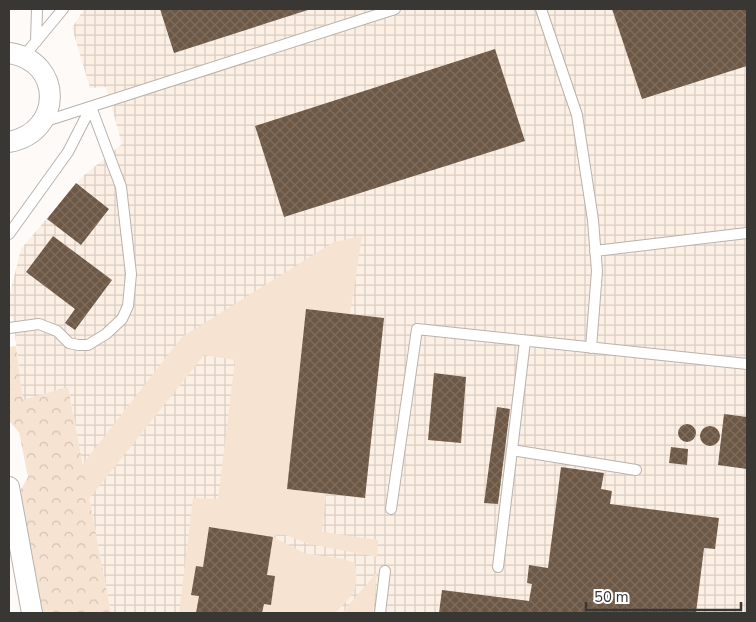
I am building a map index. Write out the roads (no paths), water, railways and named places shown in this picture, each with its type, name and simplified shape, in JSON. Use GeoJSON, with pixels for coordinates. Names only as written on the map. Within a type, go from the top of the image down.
{"type":"FeatureCollection","features":[{"type":"Feature","properties":{"kind":"street"},"geometry":{"type":"LineString","coordinates":[[9,142],[25,138],[38,129],[50,107],[49,86],[43,72],[23,50]]}},
{"type":"Feature","properties":{"kind":"street"},"geometry":{"type":"LineString","coordinates":[[9,487],[32,613]]}},
{"type":"Feature","properties":{"kind":"lane"},"geometry":{"type":"LineString","coordinates":[[23,50],[36,9]]}},
{"type":"Feature","properties":{"kind":"lane"},"geometry":{"type":"LineString","coordinates":[[23,50],[63,9]]}},
{"type":"Feature","properties":{"kind":"lane"},"geometry":{"type":"LineString","coordinates":[[43,122],[395,9]]}},
{"type":"Feature","properties":{"kind":"lane"},"geometry":{"type":"LineString","coordinates":[[541,9],[576,114],[594,220],[597,271],[591,348]]}},
{"type":"Feature","properties":{"kind":"lane"},"geometry":{"type":"LineString","coordinates":[[9,234],[68,152],[91,107]]}},
{"type":"Feature","properties":{"kind":"lane"},"geometry":{"type":"LineString","coordinates":[[9,328],[39,324],[57,331],[69,343],[88,345],[106,334],[122,319],[128,306],[131,274],[121,187],[91,107]]}},
{"type":"Feature","properties":{"kind":"lane"},"geometry":{"type":"LineString","coordinates":[[595,251],[747,233]]}},
{"type":"Feature","properties":{"kind":"lane"},"geometry":{"type":"LineString","coordinates":[[391,509],[417,329],[747,364]]}},
{"type":"Feature","properties":{"kind":"lane"},"geometry":{"type":"LineString","coordinates":[[498,567],[524,341]]}},
{"type":"Feature","properties":{"kind":"lane"},"geometry":{"type":"LineString","coordinates":[[512,450],[636,470]]}},
{"type":"Feature","properties":{"kind":"lane"},"geometry":{"type":"LineString","coordinates":[[380,613],[385,571]]}}]}
